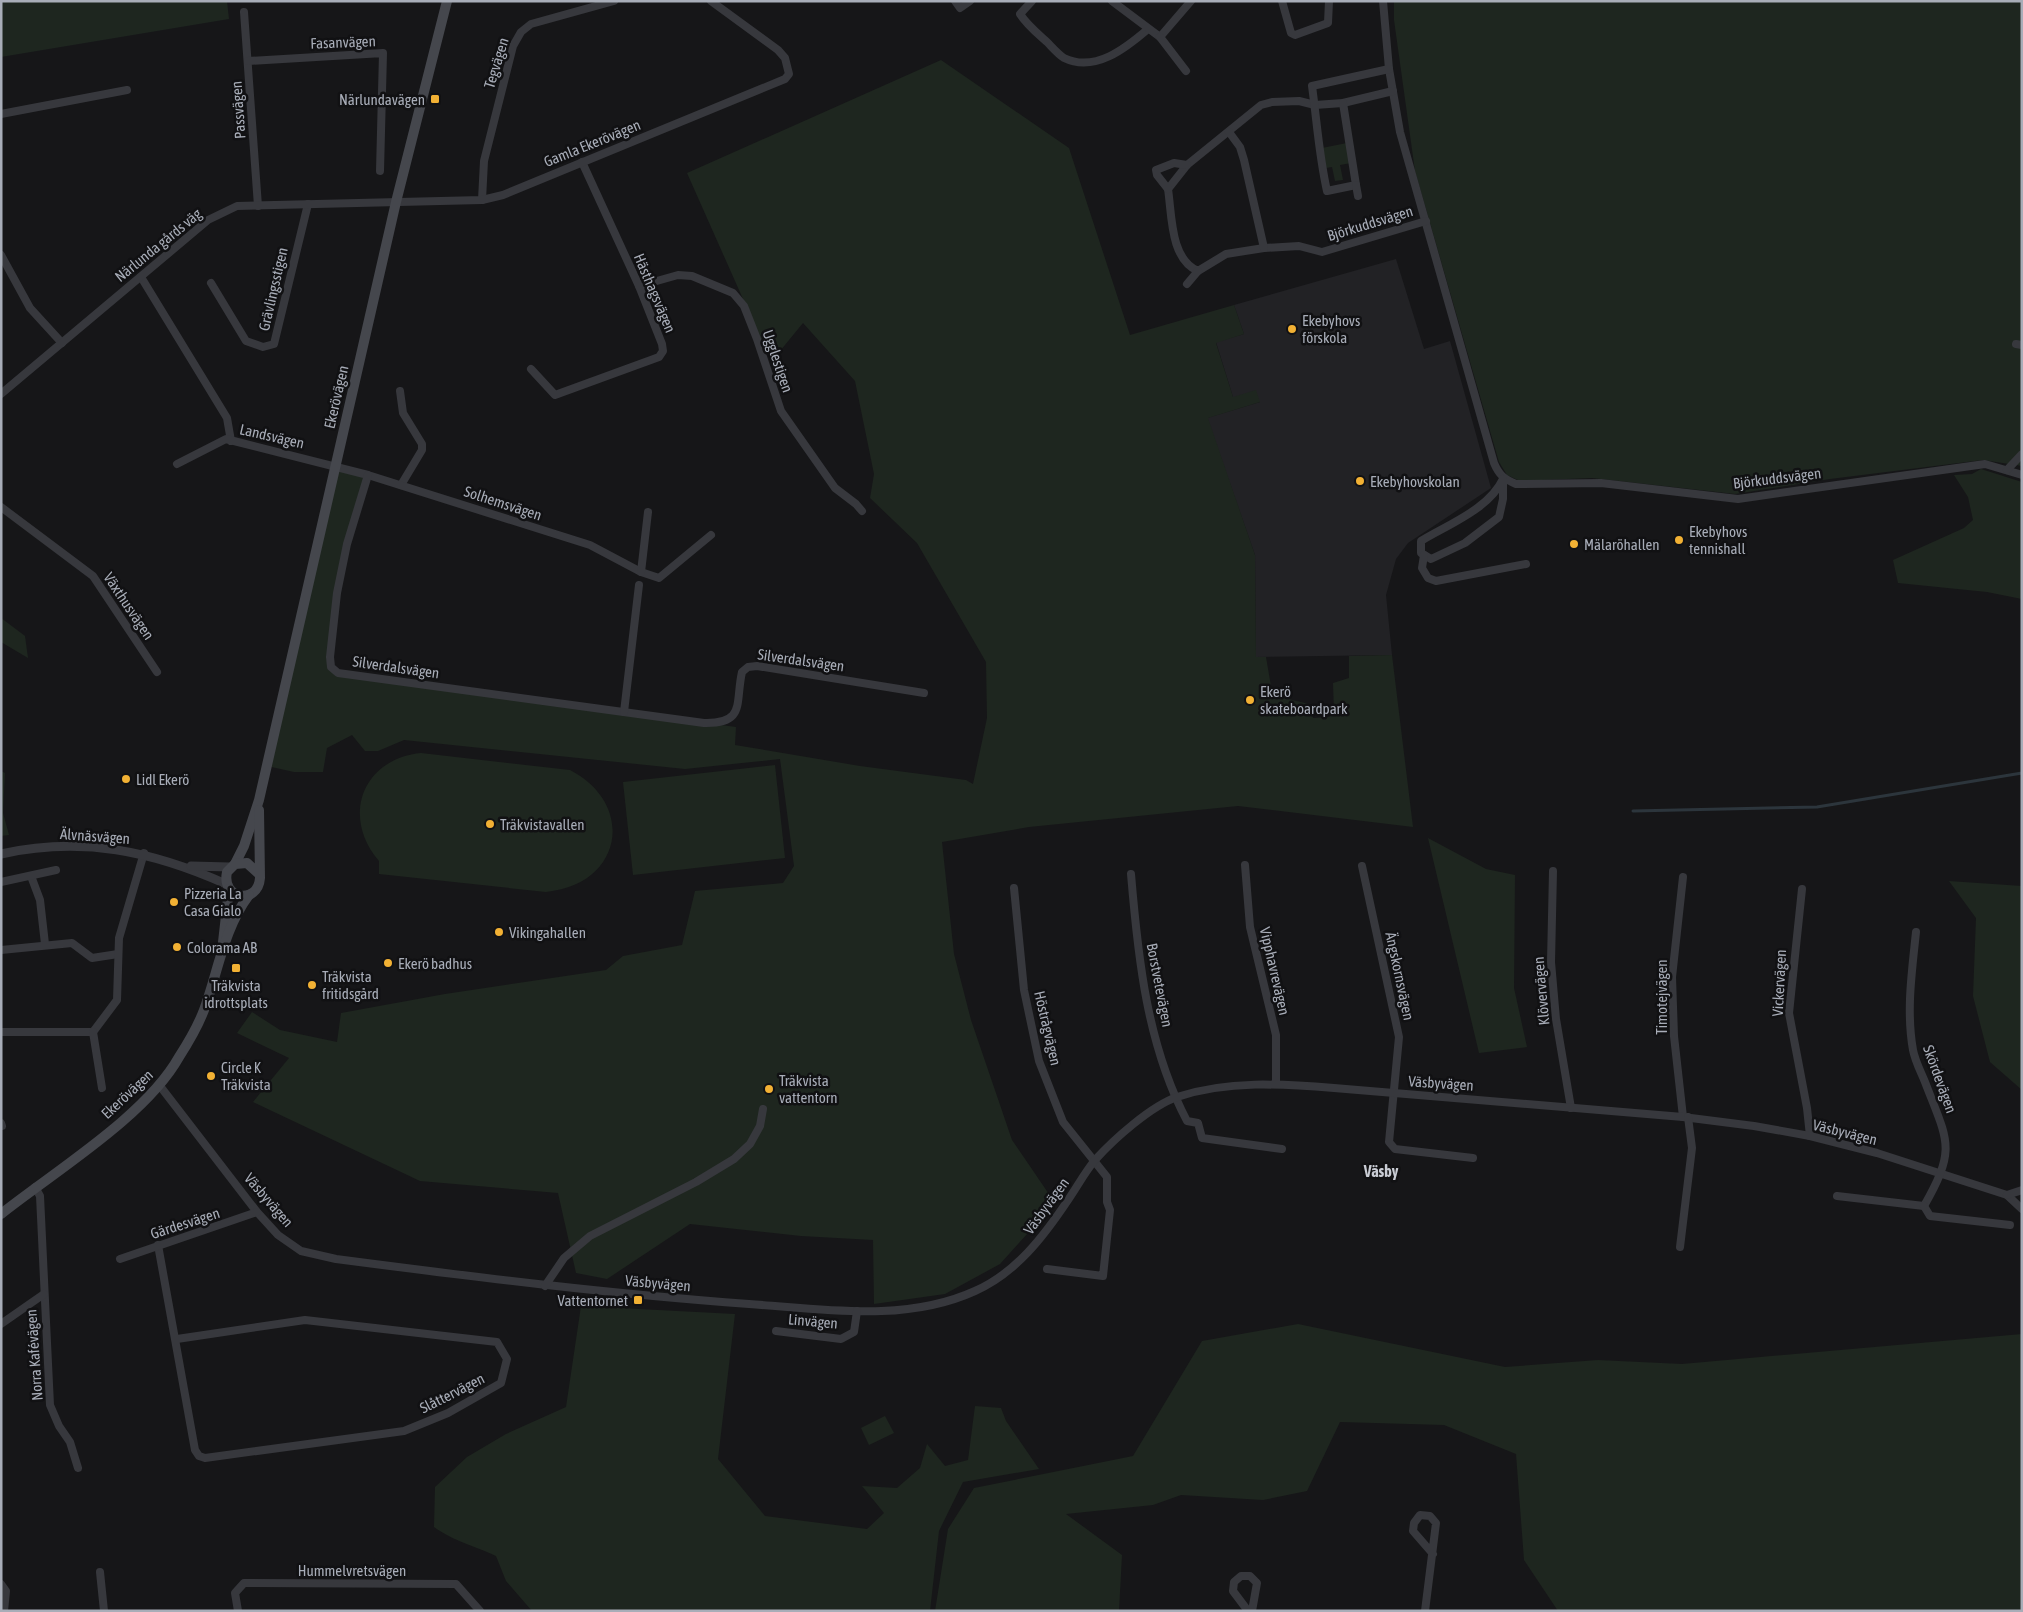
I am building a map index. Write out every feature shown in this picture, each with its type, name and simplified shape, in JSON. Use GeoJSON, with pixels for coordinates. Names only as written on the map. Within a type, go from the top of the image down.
{"type":"FeatureCollection","features":[{"type":"Feature","properties":{"kind":"main road","name":"Ekerövägen"},"geometry":{"type":"LineString","coordinates":[[233,866],[244,846],[259,800],[396,202],[448,1]]}},
{"type":"Feature","properties":{"kind":"main road","name":"Ekerövägen"},"geometry":{"type":"LineString","coordinates":[[258,873],[259,800]]}},
{"type":"Feature","properties":{"kind":"main road"},"geometry":{"type":"LineString","coordinates":[[247,863],[258,873],[258,888],[249,895],[238,896],[228,887],[227,872],[233,866],[247,863]]}},
{"type":"Feature","properties":{"kind":"main road","name":"Ekerövägen"},"geometry":{"type":"LineString","coordinates":[[221,955],[228,887]]}},
{"type":"Feature","properties":{"kind":"main road","name":"Ekerövägen"},"geometry":{"type":"LineString","coordinates":[[1,1214],[123,1120],[160,1086],[178,1059],[203,1012],[221,955],[243,904],[249,895]]}},
{"type":"Feature","properties":{"kind":"street","name":"Tegvägen"},"geometry":{"type":"LineString","coordinates":[[482,200],[484,161],[513,46],[521,32],[531,24],[614,1]]}},
{"type":"Feature","properties":{"kind":"street","name":"Gamla Ekerövägen"},"geometry":{"type":"LineString","coordinates":[[396,202],[482,200],[503,195],[785,79],[788,74],[785,58],[778,50],[712,1]]}},
{"type":"Feature","properties":{"kind":"street"},"geometry":{"type":"LineString","coordinates":[[955,1],[960,8],[970,1]]}},
{"type":"Feature","properties":{"kind":"street"},"geometry":{"type":"LineString","coordinates":[[1032,1],[1020,14],[1025,23],[1064,58],[1084,62],[1111,56],[1132,43],[1148,29]]}},
{"type":"Feature","properties":{"kind":"street"},"geometry":{"type":"LineString","coordinates":[[1112,1],[1160,37],[1186,71]]}},
{"type":"Feature","properties":{"kind":"street"},"geometry":{"type":"LineString","coordinates":[[1160,37],[1191,1]]}},
{"type":"Feature","properties":{"kind":"street"},"geometry":{"type":"LineString","coordinates":[[1282,1],[1291,33],[1295,35],[1328,23],[1329,1]]}},
{"type":"Feature","properties":{"kind":"street","name":"Björkuddsvägen"},"geometry":{"type":"LineString","coordinates":[[1382,1],[1389,69],[1400,132],[1494,463],[1498,473],[1504,479],[1516,484],[1601,483],[1738,499],[1971,465],[1985,464],[2022,475]]}},
{"type":"Feature","properties":{"kind":"street","name":"Passvägen"},"geometry":{"type":"LineString","coordinates":[[244,12],[258,206]]}},
{"type":"Feature","properties":{"kind":"street","name":"Fasanvägen"},"geometry":{"type":"LineString","coordinates":[[248,61],[383,53],[380,171]]}},
{"type":"Feature","properties":{"kind":"street"},"geometry":{"type":"LineString","coordinates":[[1356,185],[1326,191],[1317,138],[1312,86],[1389,69]]}},
{"type":"Feature","properties":{"kind":"street"},"geometry":{"type":"LineString","coordinates":[[1,114],[127,90]]}},
{"type":"Feature","properties":{"kind":"street"},"geometry":{"type":"LineString","coordinates":[[1168,189],[1187,165],[1266,104],[1300,101],[1315,105],[1343,103],[1394,91]]}},
{"type":"Feature","properties":{"kind":"street","name":"Björkuddsvägen"},"geometry":{"type":"LineString","coordinates":[[1343,103],[1358,196]]}},
{"type":"Feature","properties":{"kind":"street"},"geometry":{"type":"LineString","coordinates":[[1229,132],[1240,147],[1244,160],[1264,248]]}},
{"type":"Feature","properties":{"kind":"street","name":"Hästhagsvägen"},"geometry":{"type":"LineString","coordinates":[[532,369],[555,395],[659,357],[663,351],[639,286],[582,162]]}},
{"type":"Feature","properties":{"kind":"street"},"geometry":{"type":"LineString","coordinates":[[1187,165],[1174,163],[1156,170],[1157,175],[1168,189],[1175,241],[1183,258],[1191,268],[1198,271]]}},
{"type":"Feature","properties":{"kind":"street","name":"Närlunda gårds väg"},"geometry":{"type":"LineString","coordinates":[[1,394],[208,220],[237,206],[396,202]]}},
{"type":"Feature","properties":{"kind":"street","name":"Grävlingsstigen"},"geometry":{"type":"LineString","coordinates":[[211,284],[246,341],[263,347],[274,344],[308,204]]}},
{"type":"Feature","properties":{"kind":"street","name":"Björkuddsvägen"},"geometry":{"type":"LineString","coordinates":[[1187,284],[1198,271],[1226,254],[1264,248],[1299,246],[1322,252],[1426,221]]}},
{"type":"Feature","properties":{"kind":"street"},"geometry":{"type":"LineString","coordinates":[[1,255],[30,308],[62,343]]}},
{"type":"Feature","properties":{"kind":"street","name":"Ugglestigen"},"geometry":{"type":"LineString","coordinates":[[639,286],[678,275],[692,276],[733,293],[744,306],[754,330],[781,411],[836,488],[856,504],[862,512]]}},
{"type":"Feature","properties":{"kind":"street"},"geometry":{"type":"LineString","coordinates":[[141,277],[227,418],[231,441]]}},
{"type":"Feature","properties":{"kind":"street"},"geometry":{"type":"LineString","coordinates":[[400,391],[403,413],[422,444],[422,450],[401,485]]}},
{"type":"Feature","properties":{"kind":"street","name":"Landsvägen"},"geometry":{"type":"LineString","coordinates":[[177,464],[226,439],[335,466]]}},
{"type":"Feature","properties":{"kind":"street"},"geometry":{"type":"LineString","coordinates":[[2007,470],[2022,454]]}},
{"type":"Feature","properties":{"kind":"street","name":"Solhemsvägen"},"geometry":{"type":"LineString","coordinates":[[335,466],[368,474],[590,544],[641,572],[659,578],[712,535]]}},
{"type":"Feature","properties":{"kind":"street","name":"Silverdalsvägen"},"geometry":{"type":"LineString","coordinates":[[368,474],[343,564],[337,593],[330,657],[331,667],[338,673],[624,712],[721,723],[730,719],[737,709],[742,672],[748,667],[757,666],[924,693]]}},
{"type":"Feature","properties":{"kind":"street"},"geometry":{"type":"LineString","coordinates":[[1504,479],[1503,499],[1499,518],[1465,543],[1431,559],[1421,553],[1420,541],[1482,505],[1498,491],[1504,479]]}},
{"type":"Feature","properties":{"kind":"street","name":"Växthusvägen"},"geometry":{"type":"LineString","coordinates":[[1,507],[93,576],[157,672]]}},
{"type":"Feature","properties":{"kind":"street"},"geometry":{"type":"LineString","coordinates":[[641,572],[648,512]]}},
{"type":"Feature","properties":{"kind":"street"},"geometry":{"type":"LineString","coordinates":[[1424,555],[1422,568],[1428,578],[1436,581],[1526,564]]}},
{"type":"Feature","properties":{"kind":"street"},"geometry":{"type":"LineString","coordinates":[[624,712],[639,585]]}},
{"type":"Feature","properties":{"kind":"street","name":"Älvnäsvägen"},"geometry":{"type":"LineString","coordinates":[[1,854],[61,845],[144,853],[185,866],[228,887]]}},
{"type":"Feature","properties":{"kind":"street"},"geometry":{"type":"LineString","coordinates":[[102,1088],[93,1032],[117,1000],[119,938],[144,853]]}},
{"type":"Feature","properties":{"kind":"street","name":"Vipphavrevägen"},"geometry":{"type":"LineString","coordinates":[[1245,865],[1250,927],[1276,1035],[1276,1084]]}},
{"type":"Feature","properties":{"kind":"street","name":"Älvnäsvägen"},"geometry":{"type":"LineString","coordinates":[[185,866],[233,866]]}},
{"type":"Feature","properties":{"kind":"street","name":"Ängskornsvägen"},"geometry":{"type":"LineString","coordinates":[[1362,866],[1399,1037],[1389,1142],[1395,1149],[1473,1158]]}},
{"type":"Feature","properties":{"kind":"street"},"geometry":{"type":"LineString","coordinates":[[1,882],[56,870]]}},
{"type":"Feature","properties":{"kind":"street","name":"Klövervägen"},"geometry":{"type":"LineString","coordinates":[[1554,871],[1552,962],[1556,1019],[1571,1108]]}},
{"type":"Feature","properties":{"kind":"street","name":"Borstvetevägen"},"geometry":{"type":"LineString","coordinates":[[1131,874],[1137,943],[1150,1020],[1175,1098],[1187,1121],[1198,1123],[1202,1138],[1282,1149]]}},
{"type":"Feature","properties":{"kind":"street"},"geometry":{"type":"LineString","coordinates":[[31,876],[40,900],[45,944]]}},
{"type":"Feature","properties":{"kind":"street","name":"Timotejvägen"},"geometry":{"type":"LineString","coordinates":[[1680,1247],[1692,1148],[1674,1036],[1672,978],[1683,876]]}},
{"type":"Feature","properties":{"kind":"street","name":"Höstrågvägen"},"geometry":{"type":"LineString","coordinates":[[1014,888],[1024,990],[1039,1061],[1063,1122],[1107,1177],[1107,1202],[1110,1210],[1103,1276],[1047,1269]]}},
{"type":"Feature","properties":{"kind":"street","name":"Vickervägen"},"geometry":{"type":"LineString","coordinates":[[1802,889],[1789,1013],[1807,1108],[1810,1136]]}},
{"type":"Feature","properties":{"kind":"street","name":"Skördevägen"},"geometry":{"type":"LineString","coordinates":[[1916,932],[1909,1012],[1913,1052],[1945,1135],[1947,1152],[1942,1175],[1924,1206]]}},
{"type":"Feature","properties":{"kind":"street"},"geometry":{"type":"LineString","coordinates":[[1,950],[45,944],[72,943],[92,958],[118,954]]}},
{"type":"Feature","properties":{"kind":"street"},"geometry":{"type":"LineString","coordinates":[[1,1032],[93,1032]]}},
{"type":"Feature","properties":{"kind":"street","name":"Väsbyvägen"},"geometry":{"type":"LineString","coordinates":[[160,1086],[257,1212],[278,1235],[301,1251],[336,1259],[545,1286],[689,1300],[857,1311],[916,1309],[976,1291],[1011,1268],[1042,1238],[1094,1161],[1130,1126],[1175,1098],[1226,1086],[1276,1084],[1395,1093],[1686,1117],[1754,1126],[1810,1136],[1877,1154],[2007,1195],[2022,1209]]}},
{"type":"Feature","properties":{"kind":"street"},"geometry":{"type":"LineString","coordinates":[[545,1286],[564,1258],[590,1236],[648,1204],[696,1182],[734,1159],[750,1144],[760,1126],[763,1109]]}},
{"type":"Feature","properties":{"kind":"street","name":"Norra Kafévägen"},"geometry":{"type":"LineString","coordinates":[[35,1187],[40,1196],[50,1405],[59,1426],[70,1442],[78,1468]]}},
{"type":"Feature","properties":{"kind":"street"},"geometry":{"type":"LineString","coordinates":[[2007,1195],[2022,1190]]}},
{"type":"Feature","properties":{"kind":"street"},"geometry":{"type":"LineString","coordinates":[[1836,1196],[1924,1206],[1930,1216],[2010,1225]]}},
{"type":"Feature","properties":{"kind":"street","name":"Gärdesvägen"},"geometry":{"type":"LineString","coordinates":[[120,1259],[257,1212]]}},
{"type":"Feature","properties":{"kind":"street","name":"Slåttervägen"},"geometry":{"type":"LineString","coordinates":[[158,1245],[177,1339],[195,1450],[199,1456],[205,1458],[404,1431],[448,1413],[501,1383],[507,1359],[498,1342],[305,1320],[177,1339]]}},
{"type":"Feature","properties":{"kind":"street","name":"Norra Kafévägen"},"geometry":{"type":"LineString","coordinates":[[1,1324],[44,1294]]}},
{"type":"Feature","properties":{"kind":"street","name":"Linvägen"},"geometry":{"type":"LineString","coordinates":[[776,1331],[841,1339],[854,1332],[857,1311]]}},
{"type":"Feature","properties":{"kind":"street"},"geometry":{"type":"LineString","coordinates":[[1425,1611],[1433,1554],[1436,1523],[1430,1516],[1420,1515],[1414,1523],[1413,1531],[1433,1554]]}},
{"type":"Feature","properties":{"kind":"street"},"geometry":{"type":"LineString","coordinates":[[100,1572],[104,1611]]}},
{"type":"Feature","properties":{"kind":"street"},"geometry":{"type":"LineString","coordinates":[[1248,1611],[1234,1591],[1234,1582],[1241,1576],[1250,1576],[1256,1584],[1252,1611]]}},
{"type":"Feature","properties":{"kind":"street"},"geometry":{"type":"LineString","coordinates":[[1,1584],[6,1591],[4,1611]]}},
{"type":"Feature","properties":{"kind":"street","name":"Hummelvretsvägen"},"geometry":{"type":"LineString","coordinates":[[238,1611],[234,1593],[244,1584],[456,1584],[480,1611]]}},
{"type":"Feature","properties":{"kind":"shaded area"},"geometry":{"type":"Polygon","coordinates":[[[1,1],[227,1],[229,19],[1,57],[1,1]]]}},
{"type":"Feature","properties":{"kind":"shaded area"},"geometry":{"type":"Polygon","coordinates":[[[1394,1],[2022,1],[2022,466],[1983,460],[1830,479],[1735,494],[1592,478],[1520,481],[1507,475],[1499,462],[1415,171],[1394,20],[1394,1]]]}},
{"type":"Feature","properties":{"kind":"shaded area"},"geometry":{"type":"Polygon","coordinates":[[[941,60],[1069,148],[1130,335],[1234,305],[1244,334],[1216,343],[1233,397],[1256,390],[1260,402],[1208,418],[1255,555],[1256,657],[1266,657],[1272,692],[1276,696],[1309,704],[1313,718],[1329,717],[1334,713],[1333,683],[1349,678],[1349,656],[1392,655],[1413,827],[1238,806],[1029,827],[942,842],[954,954],[971,1020],[1012,1140],[1055,1203],[1000,1264],[945,1294],[874,1304],[873,1240],[801,1236],[690,1224],[607,1279],[576,1273],[558,1193],[420,1181],[253,1102],[289,1058],[237,1033],[252,1012],[280,1030],[337,1042],[341,1013],[445,994],[606,970],[623,956],[682,945],[695,891],[783,883],[794,866],[780,759],[685,769],[404,740],[378,751],[365,751],[352,735],[327,748],[323,772],[294,772],[267,766],[335,466],[368,475],[347,544],[330,657],[338,673],[736,727],[735,745],[860,766],[966,780],[973,784],[987,718],[986,662],[917,543],[870,498],[874,474],[855,381],[803,323],[771,362],[687,173],[941,60]]]}},
{"type":"Feature","properties":{"kind":"shaded area"},"geometry":{"type":"Polygon","coordinates":[[[1347,143],[1351,163],[1340,165],[1343,180],[1335,181],[1332,167],[1326,168],[1322,148],[1347,143]]]}},
{"type":"Feature","properties":{"kind":"shaded area","name":"Ekebyhovskolan"},"geometry":{"type":"Polygon","coordinates":[[[1396,259],[1424,349],[1450,341],[1491,488],[1408,543],[1396,559],[1386,595],[1392,655],[1256,657],[1255,555],[1207,418],[1260,402],[1233,397],[1216,342],[1244,334],[1234,305],[1396,259]]]}},
{"type":"Feature","properties":{"kind":"shaded area"},"geometry":{"type":"Polygon","coordinates":[[[1981,469],[2022,482],[2022,599],[1987,592],[1898,583],[1893,560],[1964,528],[1973,520],[1968,497],[1954,475],[1972,474],[1981,469]]]}},
{"type":"Feature","properties":{"kind":"shaded area"},"geometry":{"type":"Polygon","coordinates":[[[1,618],[25,636],[28,658],[1,642],[1,618]]]}},
{"type":"Feature","properties":{"kind":"shaded area"},"geometry":{"type":"Polygon","coordinates":[[[421,753],[570,770],[591,785],[605,803],[612,822],[612,842],[605,860],[591,875],[572,886],[546,892],[379,874],[379,861],[367,844],[361,826],[360,809],[364,793],[372,778],[384,766],[401,758],[421,753]]]}},
{"type":"Feature","properties":{"kind":"shaded area"},"geometry":{"type":"Polygon","coordinates":[[[775,765],[785,858],[633,875],[623,782],[775,765]]]}},
{"type":"Feature","properties":{"kind":"shaded area"},"geometry":{"type":"Polygon","coordinates":[[[1,771],[5,773],[3,813],[9,835],[1,836],[1,771]]]}},
{"type":"Feature","properties":{"kind":"shaded area"},"geometry":{"type":"Polygon","coordinates":[[[1428,838],[1486,869],[1515,875],[1514,988],[1527,1047],[1479,1053],[1428,838]]]}},
{"type":"Feature","properties":{"kind":"shaded area"},"geometry":{"type":"Polygon","coordinates":[[[1949,881],[2022,886],[2022,1090],[1990,1062],[1973,996],[1976,918],[1949,881]]]}},
{"type":"Feature","properties":{"kind":"shaded area"},"geometry":{"type":"Polygon","coordinates":[[[581,1306],[735,1314],[718,1459],[765,1516],[867,1529],[884,1513],[862,1486],[897,1488],[920,1468],[927,1444],[945,1466],[968,1460],[975,1406],[1001,1408],[1006,1421],[1039,1469],[963,1482],[939,1531],[930,1611],[532,1611],[506,1581],[496,1556],[457,1540],[434,1527],[435,1487],[467,1457],[506,1434],[566,1407],[581,1306]]]}},
{"type":"Feature","properties":{"kind":"shaded area"},"geometry":{"type":"Polygon","coordinates":[[[1298,1324],[1505,1367],[1598,1360],[1682,1364],[2022,1334],[2022,1611],[1558,1611],[1524,1560],[1516,1454],[1444,1425],[1340,1422],[1307,1491],[1263,1500],[1181,1495],[1153,1505],[1066,1514],[1122,1555],[1119,1611],[935,1611],[948,1529],[974,1488],[1133,1456],[1202,1341],[1298,1324]]]}},
{"type":"Feature","properties":{"kind":"shaded area"},"geometry":{"type":"Polygon","coordinates":[[[885,1416],[894,1433],[869,1445],[861,1428],[885,1416]]]}},
{"type":"Feature","properties":{"kind":"waterway"},"geometry":{"type":"LineString","coordinates":[[1633,811],[1817,807],[2022,773]]}},
{"type":"Feature","properties":{"kind":"place","name":"Närlundavägen"},"geometry":{"type":"Point","coordinates":[435,99]}},
{"type":"Feature","properties":{"kind":"place","name":"Ekebyhovs förskola"},"geometry":{"type":"Point","coordinates":[1292,329]}},
{"type":"Feature","properties":{"kind":"place","name":"Ekebyhovskolan"},"geometry":{"type":"Point","coordinates":[1360,481]}},
{"type":"Feature","properties":{"kind":"place","name":"Ekebyhovs tennishall"},"geometry":{"type":"Point","coordinates":[1679,540]}},
{"type":"Feature","properties":{"kind":"place","name":"Mälaröhallen"},"geometry":{"type":"Point","coordinates":[1574,544]}},
{"type":"Feature","properties":{"kind":"place","name":"Ekerö skateboardpark"},"geometry":{"type":"Point","coordinates":[1250,700]}},
{"type":"Feature","properties":{"kind":"place","name":"Lidl Ekerö"},"geometry":{"type":"Point","coordinates":[126,779]}},
{"type":"Feature","properties":{"kind":"place","name":"Träkvistavallen"},"geometry":{"type":"Point","coordinates":[490,824]}},
{"type":"Feature","properties":{"kind":"place","name":"Pizzeria La Casa Gialo"},"geometry":{"type":"Point","coordinates":[174,902]}},
{"type":"Feature","properties":{"kind":"place","name":"Vikingahallen"},"geometry":{"type":"Point","coordinates":[499,932]}},
{"type":"Feature","properties":{"kind":"place","name":"Colorama AB"},"geometry":{"type":"Point","coordinates":[177,947]}},
{"type":"Feature","properties":{"kind":"place","name":"Ekerö badhus"},"geometry":{"type":"Point","coordinates":[388,963]}},
{"type":"Feature","properties":{"kind":"place","name":"Träkvista idrottsplats"},"geometry":{"type":"Point","coordinates":[236,968]}},
{"type":"Feature","properties":{"kind":"place","name":"Träkvista fritidsgård"},"geometry":{"type":"Point","coordinates":[312,985]}},
{"type":"Feature","properties":{"kind":"place","name":"Circle K Träkvista"},"geometry":{"type":"Point","coordinates":[211,1076]}},
{"type":"Feature","properties":{"kind":"place","name":"Träkvista vattentorn"},"geometry":{"type":"Point","coordinates":[769,1089]}},
{"type":"Feature","properties":{"kind":"place","name":"Vattentornet"},"geometry":{"type":"Point","coordinates":[638,1300]}},
{"type":"Feature","properties":{"kind":"district","name":"Väsby"},"geometry":{"type":"Point","coordinates":[1381,1171]}}]}
